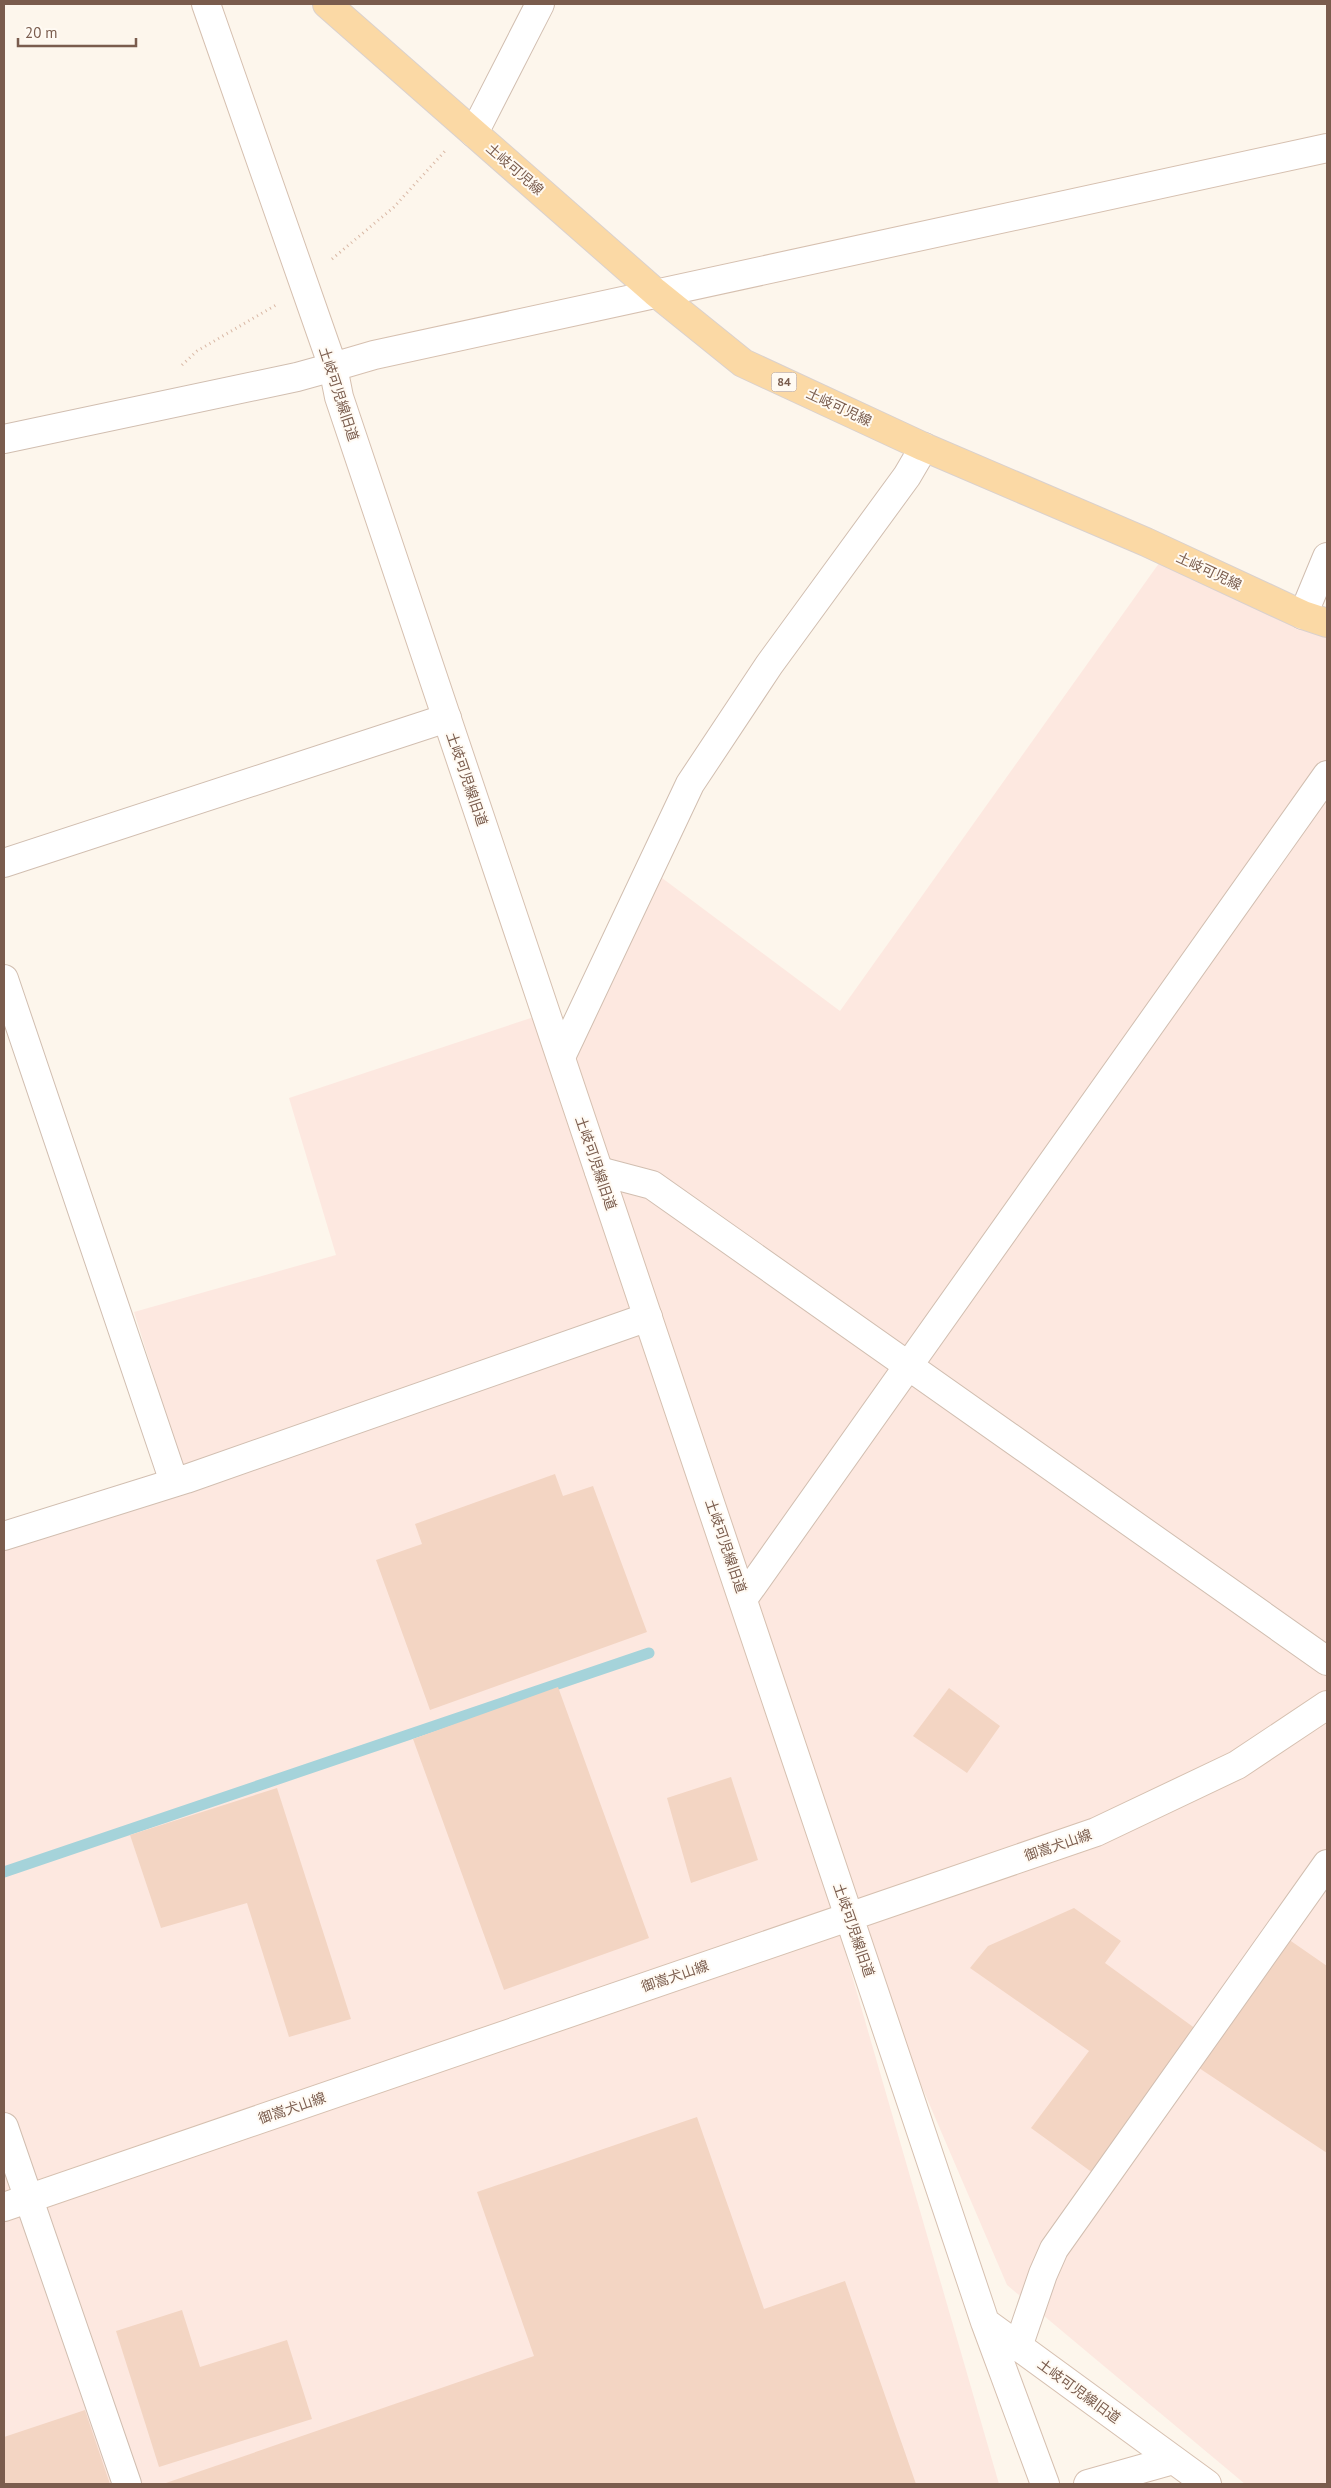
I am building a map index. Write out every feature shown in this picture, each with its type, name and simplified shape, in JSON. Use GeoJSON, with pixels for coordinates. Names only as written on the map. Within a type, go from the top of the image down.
{"type":"FeatureCollection","features":[{"type":"Feature","properties":{"kind":"main road","name":"土岐可児線"},"geometry":{"type":"LineString","coordinates":[[327,4],[655,292],[743,363],[924,446],[1146,542],[1315,619]]}},
{"type":"Feature","properties":{"kind":"street","name":"土岐可児線旧道"},"geometry":{"type":"LineString","coordinates":[[206,4],[333,367],[339,397],[985,2322],[1046,2484]]}},
{"type":"Feature","properties":{"kind":"street"},"geometry":{"type":"LineString","coordinates":[[470,129],[540,4]]}},
{"type":"Feature","properties":{"kind":"street"},"geometry":{"type":"LineString","coordinates":[[4,440],[288,379],[374,355],[655,292],[1327,148]]}},
{"type":"Feature","properties":{"kind":"street"},"geometry":{"type":"LineString","coordinates":[[561,1057],[690,784],[769,664],[907,476],[924,446]]}},
{"type":"Feature","properties":{"kind":"street"},"geometry":{"type":"LineString","coordinates":[[1315,619],[1327,557]]}},
{"type":"Feature","properties":{"kind":"street"},"geometry":{"type":"LineString","coordinates":[[4,862],[447,718]]}},
{"type":"Feature","properties":{"kind":"street"},"geometry":{"type":"LineString","coordinates":[[743,1598],[1327,775]]}},
{"type":"Feature","properties":{"kind":"street"},"geometry":{"type":"LineString","coordinates":[[4,979],[174,1482]]}},
{"type":"Feature","properties":{"kind":"street"},"geometry":{"type":"LineString","coordinates":[[599,1171],[652,1185],[1327,1661]]}},
{"type":"Feature","properties":{"kind":"street"},"geometry":{"type":"LineString","coordinates":[[4,1536],[174,1482],[648,1317]]}},
{"type":"Feature","properties":{"kind":"street","name":"御嵩犬山線"},"geometry":{"type":"LineString","coordinates":[[16,2203],[1096,1832],[1238,1764],[1327,1705]]}},
{"type":"Feature","properties":{"kind":"street"},"geometry":{"type":"LineString","coordinates":[[1018,2346],[1043,2274],[1054,2249],[1327,1864]]}},
{"type":"Feature","properties":{"kind":"street"},"geometry":{"type":"LineString","coordinates":[[4,2127],[16,2203],[127,2484]]}},
{"type":"Feature","properties":{"kind":"street","name":"土岐可児線旧道"},"geometry":{"type":"LineString","coordinates":[[985,2322],[1207,2484]]}},
{"type":"Feature","properties":{"kind":"street"},"geometry":{"type":"LineString","coordinates":[[1088,2484],[1173,2460]]}},
{"type":"Feature","properties":{"kind":"path"},"geometry":{"type":"LineString","coordinates":[[176,371],[197,351],[304,288],[321,268],[394,207],[470,129]]}},
{"type":"Feature","properties":{"kind":"shaded area"},"geometry":{"type":"Polygon","coordinates":[[[1167,552],[1327,623],[1327,2484],[1245,2484],[1007,2285],[849,1917],[748,1616],[999,2484],[4,2484],[4,1536],[186,1478],[134,1312],[336,1255],[289,1098],[546,1013],[560,1056],[650,869],[840,1011],[1167,552]]]}},
{"type":"Feature","properties":{"kind":"building"},"geometry":{"type":"Polygon","coordinates":[[[555,1474],[563,1496],[593,1486],[647,1632],[430,1710],[376,1560],[422,1544],[415,1524],[555,1474]]]}},
{"type":"Feature","properties":{"kind":"building"},"geometry":{"type":"Polygon","coordinates":[[[558,1687],[649,1938],[504,1990],[413,1739],[558,1687]]]}},
{"type":"Feature","properties":{"kind":"building"},"geometry":{"type":"Polygon","coordinates":[[[949,1688],[1000,1726],[967,1773],[913,1736],[949,1688]]]}},
{"type":"Feature","properties":{"kind":"building"},"geometry":{"type":"Polygon","coordinates":[[[731,1777],[758,1860],[691,1883],[667,1798],[731,1777]]]}},
{"type":"Feature","properties":{"kind":"building"},"geometry":{"type":"Polygon","coordinates":[[[277,1788],[351,2019],[289,2037],[247,1903],[161,1928],[130,1835],[277,1788]]]}},
{"type":"Feature","properties":{"kind":"building"},"geometry":{"type":"Polygon","coordinates":[[[1074,1908],[1121,1941],[1105,1963],[1196,2029],[1093,2173],[1031,2128],[1089,2051],[970,1968],[988,1946],[1074,1908]]]}},
{"type":"Feature","properties":{"kind":"building"},"geometry":{"type":"Polygon","coordinates":[[[1288,1939],[1327,1966],[1327,2153],[1199,2068],[1288,1939]]]}},
{"type":"Feature","properties":{"kind":"building"},"geometry":{"type":"Polygon","coordinates":[[[697,2117],[764,2309],[845,2281],[916,2484],[163,2484],[534,2356],[477,2192],[697,2117]]]}},
{"type":"Feature","properties":{"kind":"building"},"geometry":{"type":"Polygon","coordinates":[[[182,2310],[200,2367],[287,2340],[312,2419],[159,2467],[116,2331],[182,2310]]]}},
{"type":"Feature","properties":{"kind":"building"},"geometry":{"type":"Polygon","coordinates":[[[85,2410],[110,2484],[4,2484],[4,2437],[85,2410]]]}},
{"type":"Feature","properties":{"kind":"waterway"},"geometry":{"type":"LineString","coordinates":[[4,1872],[649,1653]]}}]}
